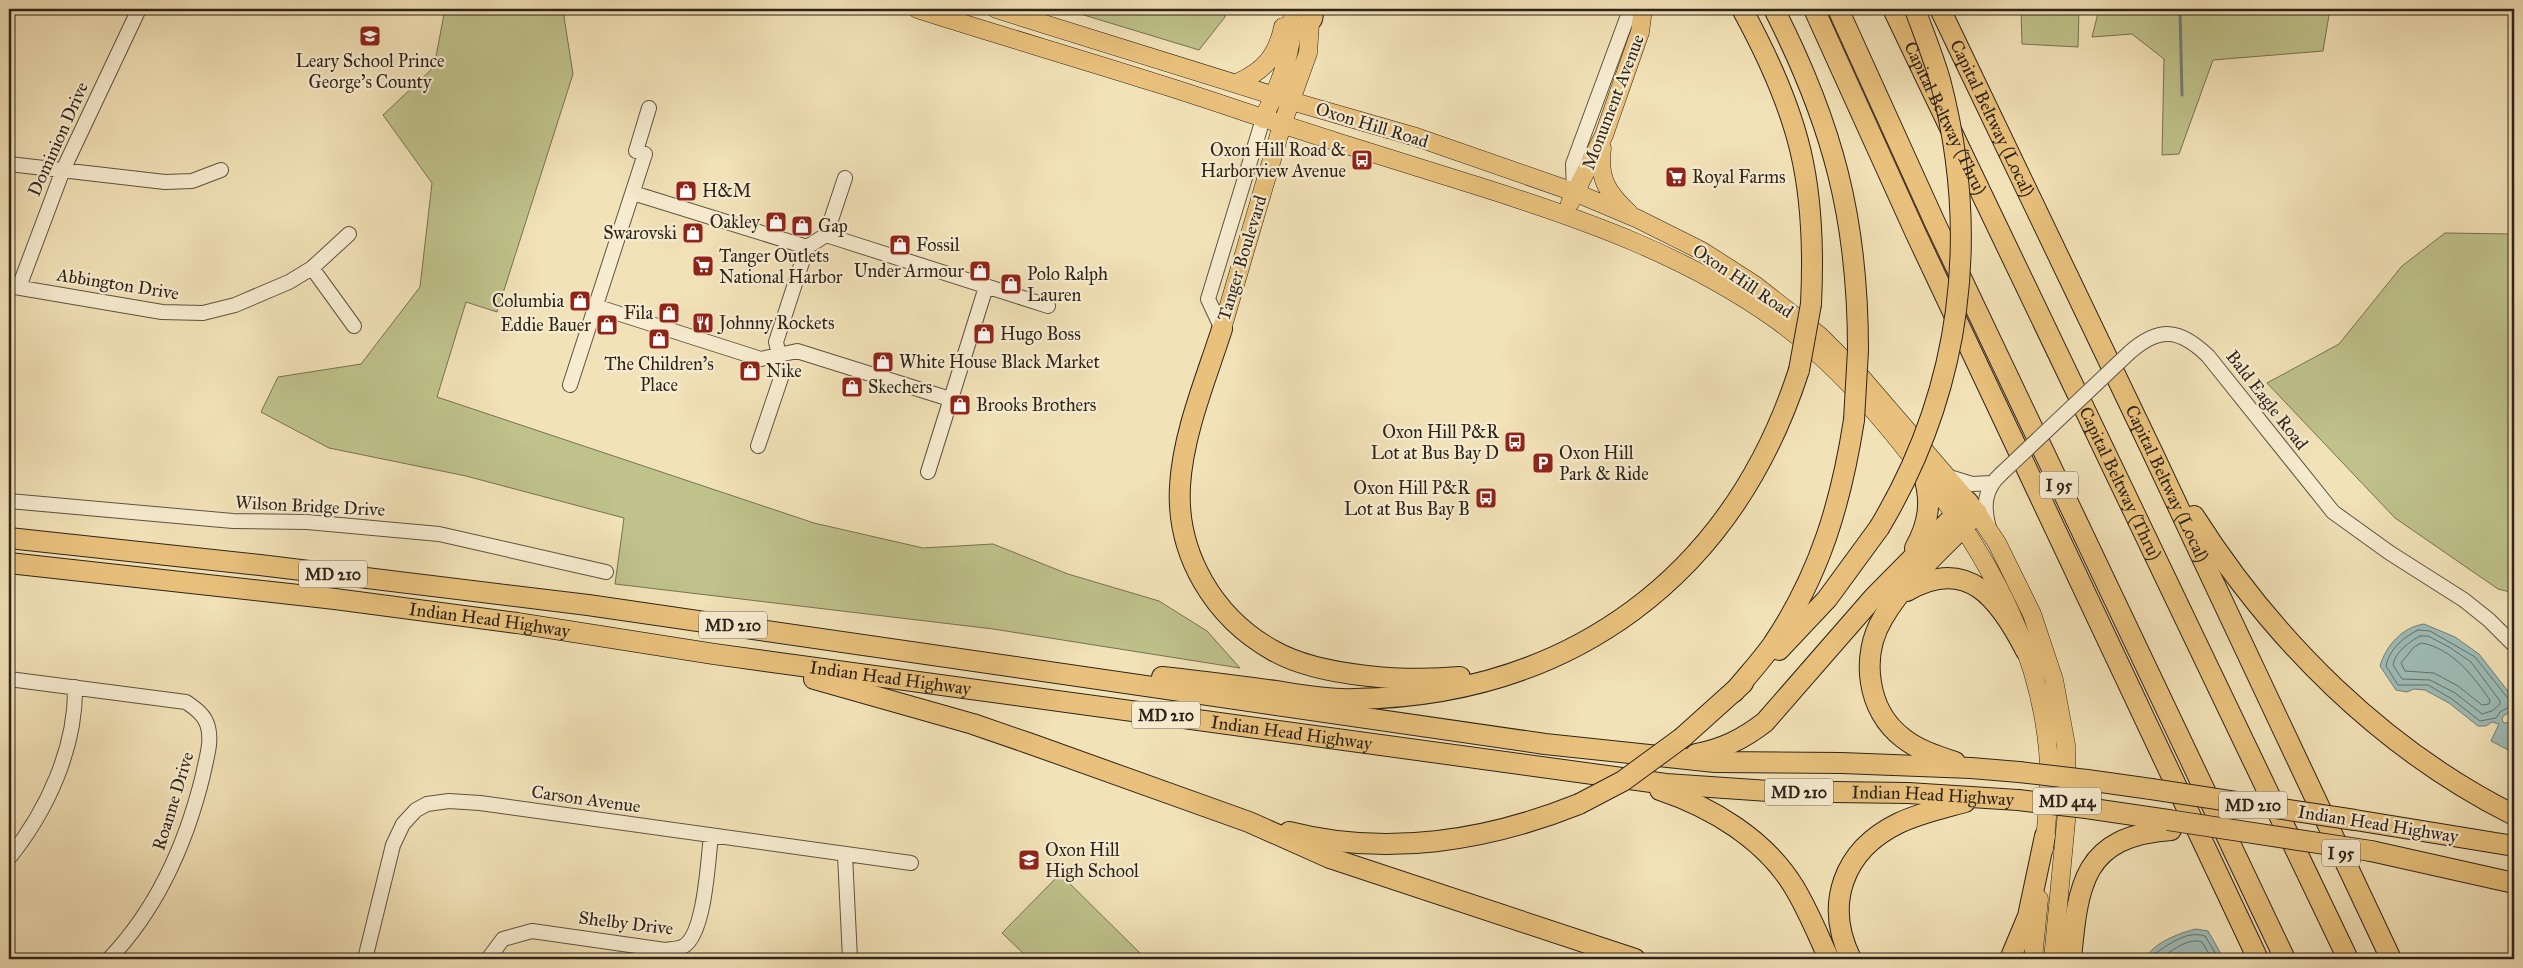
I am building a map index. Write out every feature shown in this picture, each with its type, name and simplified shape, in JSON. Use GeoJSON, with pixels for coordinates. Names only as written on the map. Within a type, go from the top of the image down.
{"type":"FeatureCollection","features":[{"type":"Feature","properties":{"kind":"highway"},"geometry":{"type":"LineString","coordinates":[[878,645],[1353,699],[1423,694],[1488,681],[1533,666],[1600,633],[1634,609],[1663,587],[1695,555],[1733,508],[1758,468],[1776,434],[1798,370],[1811,304],[1813,226],[1802,150],[1774,67],[1742,9]]}},
{"type":"Feature","properties":{"kind":"highway"},"geometry":{"type":"LineString","coordinates":[[1734,692],[1771,646],[1791,616],[1809,582],[1829,535],[1841,494],[1854,420],[1858,350],[1858,303],[1845,199],[1837,164],[1818,103],[1800,58],[1774,9]]}},
{"type":"Feature","properties":{"kind":"highway","name":"I 95"},"geometry":{"type":"LineString","coordinates":[[1814,9],[1916,234],[2258,959]]}},
{"type":"Feature","properties":{"kind":"highway","name":"I 95"},"geometry":{"type":"LineString","coordinates":[[1838,9],[1965,287],[2285,959]]}},
{"type":"Feature","properties":{"kind":"highway","name":"Capital Beltway (Thru)"},"geometry":{"type":"LineString","coordinates":[[1893,9],[2348,959]]}},
{"type":"Feature","properties":{"kind":"highway"},"geometry":{"type":"LineString","coordinates":[[1248,822],[1295,834],[1382,844],[1461,840],[1544,818],[1579,804],[1623,782],[1683,737],[1794,636],[1827,599],[1853,567],[1880,528],[1915,463],[1940,394],[1957,306],[1961,263],[1958,168],[1939,79],[1915,9]]}},
{"type":"Feature","properties":{"kind":"highway","name":"Capital Beltway (Local)"},"geometry":{"type":"LineString","coordinates":[[1940,9],[2149,445],[2391,959]]}},
{"type":"Feature","properties":{"kind":"highway"},"geometry":{"type":"LineString","coordinates":[[1222,329],[1182,463],[1180,512],[1183,536],[1194,566],[1208,591],[1224,612],[1248,634],[1275,652],[1304,662],[1349,673],[1423,679],[1487,673],[1533,666]]}},
{"type":"Feature","properties":{"kind":"highway"},"geometry":{"type":"LineString","coordinates":[[2149,445],[2234,575],[2278,630],[2315,669],[2364,714],[2403,744],[2448,777],[2514,815]]}},
{"type":"Feature","properties":{"kind":"highway"},"geometry":{"type":"LineString","coordinates":[[1669,759],[1715,750],[1747,736],[1764,722],[1902,567],[1915,547],[1928,519],[1928,490],[1923,473]]}},
{"type":"Feature","properties":{"kind":"highway"},"geometry":{"type":"LineString","coordinates":[[1902,567],[1967,520]]}},
{"type":"Feature","properties":{"kind":"highway"},"geometry":{"type":"LineString","coordinates":[[1967,520],[1896,600],[1877,628],[1870,655],[1870,675],[1873,693],[1881,712],[1890,726],[1917,747],[1971,768]]}},
{"type":"Feature","properties":{"kind":"highway","name":"Indian Head Highway"},"geometry":{"type":"LineString","coordinates":[[9,538],[260,565],[588,604],[878,645],[1210,697],[1535,743],[1669,759],[1971,768],[2019,772],[2087,780],[2514,846]]}},
{"type":"Feature","properties":{"kind":"highway","name":"Indian Head Highway"},"geometry":{"type":"LineString","coordinates":[[9,563],[335,599],[518,623],[714,654],[1716,788],[1908,793],[2018,800],[2086,808],[2170,825],[2247,832],[2371,851],[2514,883]]}},
{"type":"Feature","properties":{"kind":"highway"},"geometry":{"type":"LineString","coordinates":[[1896,600],[1915,587],[1928,582],[1943,578],[1966,581],[1980,587],[1994,599],[2010,621],[2026,651]]}},
{"type":"Feature","properties":{"kind":"highway"},"geometry":{"type":"LineString","coordinates":[[714,654],[840,685],[973,724],[1248,822],[1330,858],[1635,959]]}},
{"type":"Feature","properties":{"kind":"highway"},"geometry":{"type":"LineString","coordinates":[[1617,776],[1681,797],[1714,814],[1753,841],[1793,885],[1829,959]]}},
{"type":"Feature","properties":{"kind":"highway"},"geometry":{"type":"LineString","coordinates":[[1851,959],[1842,942],[1838,918],[1839,897],[1845,876],[1859,853],[1875,837],[1898,823],[1919,815],[1980,798]]}},
{"type":"Feature","properties":{"kind":"highway"},"geometry":{"type":"LineString","coordinates":[[2071,959],[2076,905],[2083,880],[2093,865],[2109,848],[2123,839],[2170,825]]}},
{"type":"Feature","properties":{"kind":"highway"},"geometry":{"type":"LineString","coordinates":[[2010,959],[2028,916],[2045,836]]}},
{"type":"Feature","properties":{"kind":"highway"},"geometry":{"type":"LineString","coordinates":[[2247,938],[2253,959]]}},
{"type":"Feature","properties":{"kind":"main road","name":"Oxon Hill Road"},"geometry":{"type":"LineString","coordinates":[[917,9],[1156,82],[1263,119],[1566,214],[1629,238],[1672,258],[1773,318],[1798,336],[1834,369],[1882,422],[1923,473],[1967,520],[1989,531],[2016,578],[2032,614],[2054,680],[2063,726],[2068,774],[2067,811],[2053,959]]}},
{"type":"Feature","properties":{"kind":"main road","name":"Oxon Hill Road"},"geometry":{"type":"LineString","coordinates":[[996,9],[1416,137],[1574,192],[1638,219],[1702,251],[1730,268],[1812,329],[1845,359],[1946,476],[1967,520]]}},
{"type":"Feature","properties":{"kind":"main road"},"geometry":{"type":"LineString","coordinates":[[1237,83],[1262,70],[1272,58],[1282,28],[1284,9]]}},
{"type":"Feature","properties":{"kind":"main road"},"geometry":{"type":"LineString","coordinates":[[1283,98],[1292,9]]}},
{"type":"Feature","properties":{"kind":"main road","name":"Monument Avenue"},"geometry":{"type":"LineString","coordinates":[[1566,214],[1574,192],[1589,169],[1604,135],[1640,32],[1643,9]]}},
{"type":"Feature","properties":{"kind":"main road"},"geometry":{"type":"LineString","coordinates":[[1263,119],[1283,98],[1308,53],[1312,12]]}},
{"type":"Feature","properties":{"kind":"main road","name":"Tanger Boulevard"},"geometry":{"type":"LineString","coordinates":[[1222,329],[1282,125],[1283,98]]}},
{"type":"Feature","properties":{"kind":"main road"},"geometry":{"type":"LineString","coordinates":[[1604,135],[1601,158],[1602,177],[1621,205],[1638,219]]}},
{"type":"Feature","properties":{"kind":"main road","name":"MD 414"},"geometry":{"type":"LineString","coordinates":[[1967,520],[2002,592],[2026,651],[2039,702],[2048,753],[2049,789],[2033,959]]}},
{"type":"Feature","properties":{"kind":"street","name":"Dominion Drive"},"geometry":{"type":"LineString","coordinates":[[14,287],[63,170],[139,9]]}},
{"type":"Feature","properties":{"kind":"street","name":"Monument Avenue"},"geometry":{"type":"LineString","coordinates":[[1574,192],[1573,164],[1627,18],[1637,9]]}},
{"type":"Feature","properties":{"kind":"street"},"geometry":{"type":"LineString","coordinates":[[570,385],[645,154],[636,151],[649,108]]}},
{"type":"Feature","properties":{"kind":"street","name":"Tanger Boulevard"},"geometry":{"type":"LineString","coordinates":[[1222,329],[1208,299],[1263,119]]}},
{"type":"Feature","properties":{"kind":"street"},"geometry":{"type":"LineString","coordinates":[[9,164],[114,178],[174,183],[198,180],[221,170]]}},
{"type":"Feature","properties":{"kind":"street"},"geometry":{"type":"LineString","coordinates":[[758,446],[783,372],[776,342],[807,247],[826,235],[845,178]]}},
{"type":"Feature","properties":{"kind":"street"},"geometry":{"type":"LineString","coordinates":[[633,193],[807,247]]}},
{"type":"Feature","properties":{"kind":"street","name":"Abbington Drive"},"geometry":{"type":"LineString","coordinates":[[14,287],[137,309],[196,314],[227,307],[271,291],[312,268],[350,234]]}},
{"type":"Feature","properties":{"kind":"street"},"geometry":{"type":"LineString","coordinates":[[826,235],[1048,306]]}},
{"type":"Feature","properties":{"kind":"street"},"geometry":{"type":"LineString","coordinates":[[312,268],[354,326]]}},
{"type":"Feature","properties":{"kind":"street"},"geometry":{"type":"LineString","coordinates":[[928,472],[986,287]]}},
{"type":"Feature","properties":{"kind":"street"},"geometry":{"type":"LineString","coordinates":[[595,306],[761,359],[797,351],[950,399]]}},
{"type":"Feature","properties":{"kind":"street","name":"Bald Eagle Road"},"geometry":{"type":"LineString","coordinates":[[1996,479],[2130,352],[2147,339],[2156,335],[2178,335],[2195,343],[2208,356],[2333,512],[2368,538],[2464,600],[2489,620],[2514,644]]}},
{"type":"Feature","properties":{"kind":"street"},"geometry":{"type":"LineString","coordinates":[[1946,476],[1972,484],[1996,479]]}},
{"type":"Feature","properties":{"kind":"street"},"geometry":{"type":"LineString","coordinates":[[1989,531],[1986,504],[1996,479]]}},
{"type":"Feature","properties":{"kind":"street","name":"Wilson Bridge Drive"},"geometry":{"type":"LineString","coordinates":[[9,501],[233,521],[297,522],[439,534],[606,572]]}},
{"type":"Feature","properties":{"kind":"street","name":"Roanne Drive"},"geometry":{"type":"LineString","coordinates":[[9,679],[186,702],[206,720],[210,744],[194,807],[172,866],[141,921],[109,959]]}},
{"type":"Feature","properties":{"kind":"street"},"geometry":{"type":"LineString","coordinates":[[9,858],[31,827],[54,783],[71,734],[75,710],[75,687]]}},
{"type":"Feature","properties":{"kind":"street","name":"Carson Avenue"},"geometry":{"type":"LineString","coordinates":[[365,959],[396,835],[407,818],[427,804],[458,801],[912,863]]}},
{"type":"Feature","properties":{"kind":"street","name":"Shelby Drive"},"geometry":{"type":"LineString","coordinates":[[488,959],[503,939],[532,931],[665,950],[683,947],[694,936],[700,918],[711,835]]}},
{"type":"Feature","properties":{"kind":"street"},"geometry":{"type":"LineString","coordinates":[[845,855],[850,959]]}},
{"type":"Feature","properties":{"kind":"green space"},"geometry":{"type":"Polygon","coordinates":[[[445,9],[567,9],[564,17],[573,74],[497,312],[466,302],[437,397],[814,523],[923,548],[993,544],[1068,574],[1159,601],[1207,631],[1240,668],[993,629],[615,584],[624,518],[466,476],[329,448],[261,412],[278,377],[361,364],[420,287],[432,183],[383,115],[434,67],[445,9]]]}},
{"type":"Feature","properties":{"kind":"green space"},"geometry":{"type":"Polygon","coordinates":[[[1064,9],[1224,9],[1225,17],[1199,50],[1064,9]]]}},
{"type":"Feature","properties":{"kind":"green space"},"geometry":{"type":"Polygon","coordinates":[[[2021,9],[2079,9],[2078,47],[2022,44],[2021,9]]]}},
{"type":"Feature","properties":{"kind":"green space"},"geometry":{"type":"Polygon","coordinates":[[[2099,9],[2330,9],[2323,51],[2213,60],[2179,154],[2162,155],[2164,59],[2132,34],[2092,37],[2099,9]]]}},
{"type":"Feature","properties":{"kind":"green space"},"geometry":{"type":"Polygon","coordinates":[[[2445,233],[2514,234],[2514,593],[2498,589],[2395,518],[2267,383],[2339,344],[2402,266],[2445,233]]]}},
{"type":"Feature","properties":{"kind":"green space"},"geometry":{"type":"Polygon","coordinates":[[[1060,874],[1146,959],[1029,959],[1002,933],[1060,874]]]}},
{"type":"Feature","properties":{"kind":"water"},"geometry":{"type":"Polygon","coordinates":[[[2424,624],[2455,637],[2479,654],[2514,699],[2514,710],[2503,716],[2502,720],[2504,723],[2514,722],[2514,753],[2491,741],[2499,724],[2492,722],[2486,726],[2478,726],[2449,703],[2425,690],[2414,689],[2407,692],[2396,690],[2380,666],[2383,658],[2391,644],[2402,633],[2424,624]]]}},
{"type":"Feature","properties":{"kind":"water"},"geometry":{"type":"Polygon","coordinates":[[[2196,929],[2208,931],[2224,959],[2145,959],[2160,944],[2182,933],[2196,929]]]}},
{"type":"Feature","properties":{"kind":"waterway"},"geometry":{"type":"LineString","coordinates":[[2180,9],[2182,95]]}},
{"type":"Feature","properties":{"kind":"place","name":"Leary School Prince George's County"},"geometry":{"type":"Point","coordinates":[370,36]}},
{"type":"Feature","properties":{"kind":"place","name":"Oxon Hill Road & Harborview Avenue"},"geometry":{"type":"Point","coordinates":[1362,160]}},
{"type":"Feature","properties":{"kind":"place","name":"Royal Farms"},"geometry":{"type":"Point","coordinates":[1676,177]}},
{"type":"Feature","properties":{"kind":"place","name":"H&M"},"geometry":{"type":"Point","coordinates":[686,191]}},
{"type":"Feature","properties":{"kind":"place","name":"Oakley"},"geometry":{"type":"Point","coordinates":[776,222]}},
{"type":"Feature","properties":{"kind":"place","name":"Gap"},"geometry":{"type":"Point","coordinates":[802,226]}},
{"type":"Feature","properties":{"kind":"place","name":"Swarovski"},"geometry":{"type":"Point","coordinates":[693,233]}},
{"type":"Feature","properties":{"kind":"place","name":"Fossil"},"geometry":{"type":"Point","coordinates":[900,245]}},
{"type":"Feature","properties":{"kind":"place","name":"Tanger Outlets National Harbor"},"geometry":{"type":"Point","coordinates":[703,266]}},
{"type":"Feature","properties":{"kind":"place","name":"Under Armour"},"geometry":{"type":"Point","coordinates":[980,271]}},
{"type":"Feature","properties":{"kind":"place","name":"Polo Ralph Lauren"},"geometry":{"type":"Point","coordinates":[1011,284]}},
{"type":"Feature","properties":{"kind":"place","name":"Columbia"},"geometry":{"type":"Point","coordinates":[580,301]}},
{"type":"Feature","properties":{"kind":"place","name":"Fila"},"geometry":{"type":"Point","coordinates":[669,313]}},
{"type":"Feature","properties":{"kind":"place","name":"Johnny Rockets"},"geometry":{"type":"Point","coordinates":[703,323]}},
{"type":"Feature","properties":{"kind":"place","name":"Eddie Bauer"},"geometry":{"type":"Point","coordinates":[607,325]}},
{"type":"Feature","properties":{"kind":"place","name":"Hugo Boss"},"geometry":{"type":"Point","coordinates":[984,334]}},
{"type":"Feature","properties":{"kind":"place","name":"The Children's Place"},"geometry":{"type":"Point","coordinates":[659,339]}},
{"type":"Feature","properties":{"kind":"place","name":"White House Black Market"},"geometry":{"type":"Point","coordinates":[883,362]}},
{"type":"Feature","properties":{"kind":"place","name":"Nike"},"geometry":{"type":"Point","coordinates":[750,371]}},
{"type":"Feature","properties":{"kind":"place","name":"Skechers"},"geometry":{"type":"Point","coordinates":[852,387]}},
{"type":"Feature","properties":{"kind":"place","name":"Brooks Brothers"},"geometry":{"type":"Point","coordinates":[960,405]}},
{"type":"Feature","properties":{"kind":"place","name":"Oxon Hill P&R Lot at Bus Bay D"},"geometry":{"type":"Point","coordinates":[1515,442]}},
{"type":"Feature","properties":{"kind":"place","name":"Oxon Hill Park & Ride"},"geometry":{"type":"Point","coordinates":[1543,463]}},
{"type":"Feature","properties":{"kind":"place","name":"Oxon Hill P&R Lot at Bus Bay B"},"geometry":{"type":"Point","coordinates":[1486,498]}},
{"type":"Feature","properties":{"kind":"place","name":"Oxon Hill High School"},"geometry":{"type":"Point","coordinates":[1029,860]}}]}
